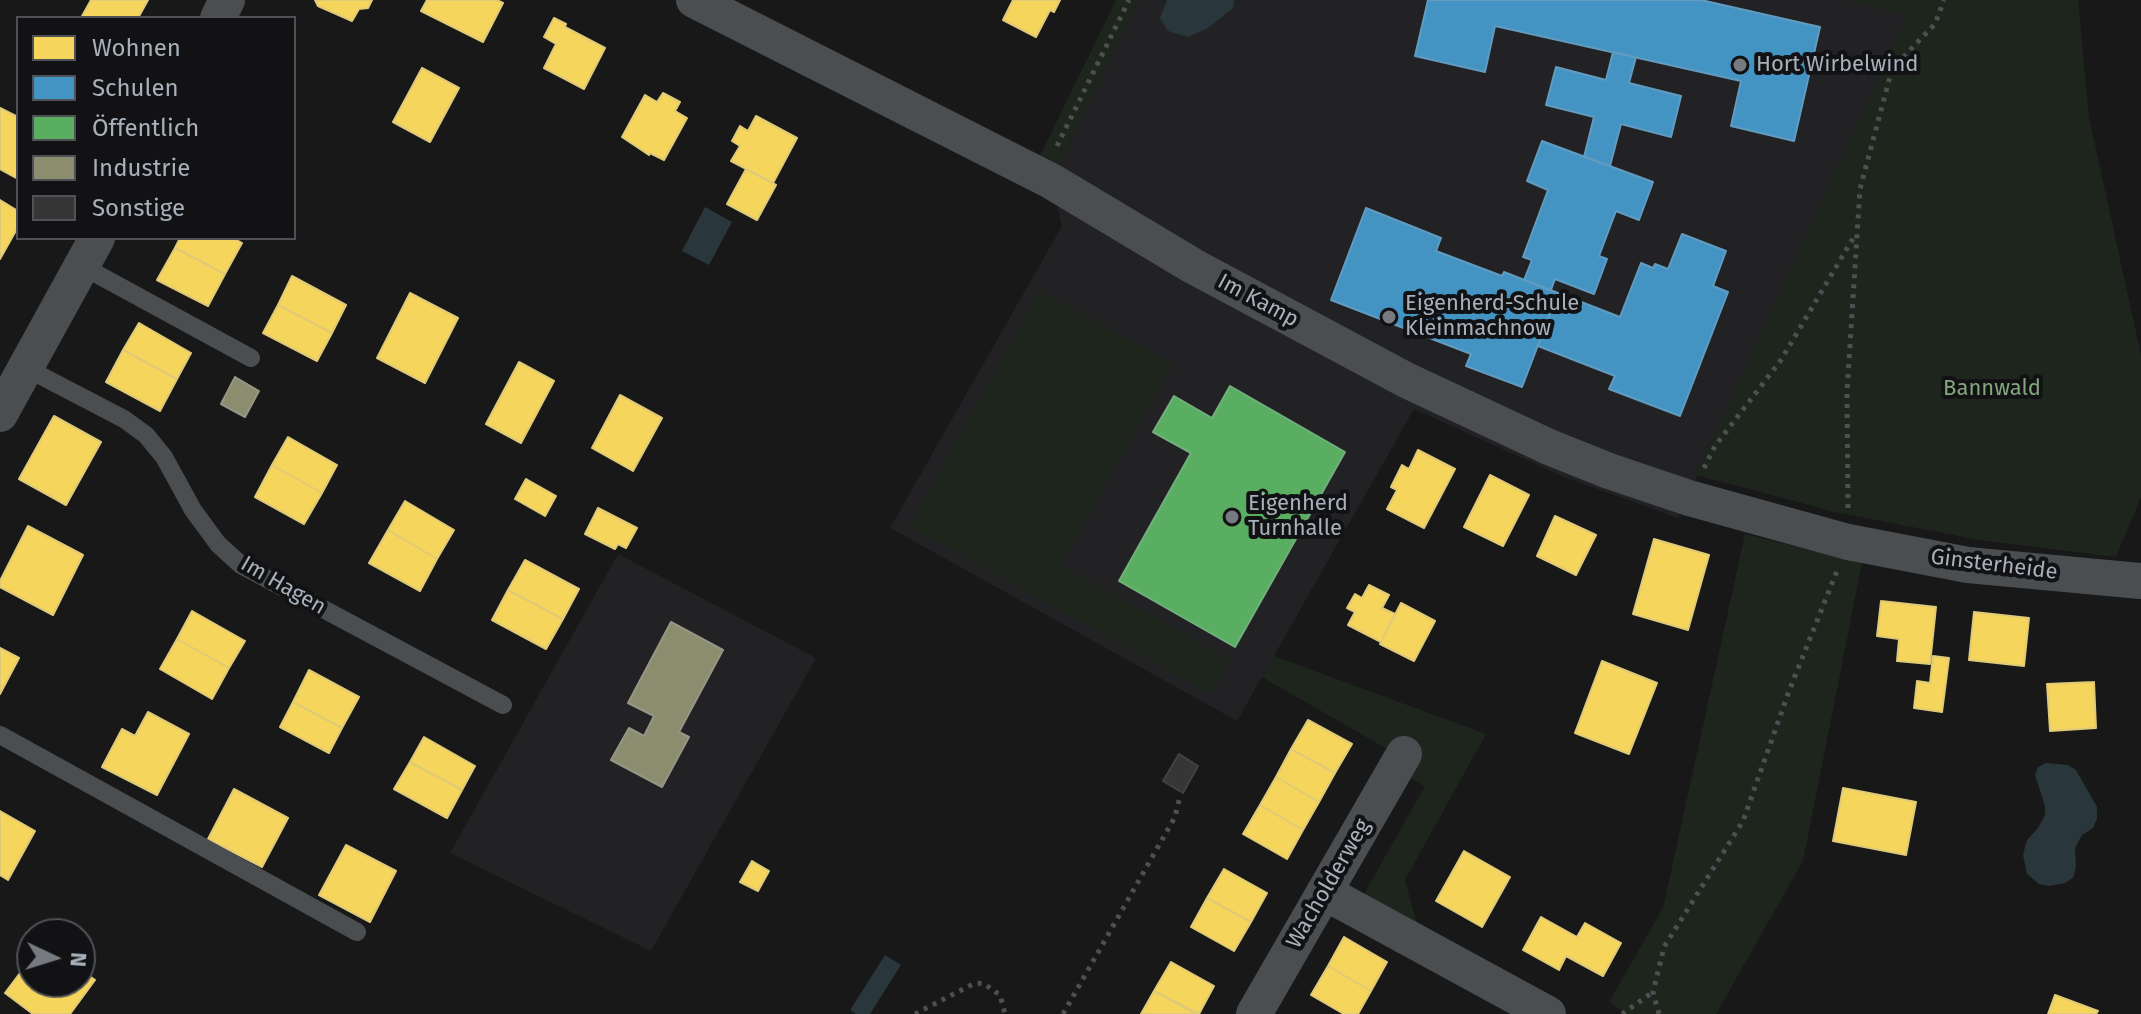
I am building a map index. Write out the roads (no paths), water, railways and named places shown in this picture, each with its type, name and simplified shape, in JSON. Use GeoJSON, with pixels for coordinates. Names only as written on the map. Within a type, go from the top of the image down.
{"type":"FeatureCollection","features":[{"type":"Feature","properties":{"kind":"street","name":"Im Kamp"},"geometry":{"type":"LineString","coordinates":[[694,0],[1041,177],[1193,266],[1406,380],[1609,471],[1689,498],[1848,542]]}},
{"type":"Feature","properties":{"kind":"street"},"geometry":{"type":"LineString","coordinates":[[0,414],[90,252]]}},
{"type":"Feature","properties":{"kind":"street","name":"Ginsterheide"},"geometry":{"type":"LineString","coordinates":[[1848,542],[1968,565],[2141,581]]}},
{"type":"Feature","properties":{"kind":"street","name":"Wacholderweg"},"geometry":{"type":"LineString","coordinates":[[1254,1014],[1404,754]]}},
{"type":"Feature","properties":{"kind":"street"},"geometry":{"type":"LineString","coordinates":[[1324,892],[1548,1014]]}},
{"type":"Feature","properties":{"kind":"lane"},"geometry":{"type":"LineString","coordinates":[[90,252],[251,358]]}},
{"type":"Feature","properties":{"kind":"lane","name":"Im Hagen"},"geometry":{"type":"LineString","coordinates":[[26,368],[124,419],[146,435],[164,457],[193,510],[218,544],[241,565],[503,705]]}},
{"type":"Feature","properties":{"kind":"lane"},"geometry":{"type":"LineString","coordinates":[[0,735],[357,932]]}},
{"type":"Feature","properties":{"kind":"place","name":"Hort Wirbelwind"},"geometry":{"type":"Point","coordinates":[1740,65]}},
{"type":"Feature","properties":{"kind":"place","name":"Eigenherd-Schule Kleinmachnow"},"geometry":{"type":"Point","coordinates":[1389,317]}},
{"type":"Feature","properties":{"kind":"place","name":"Eigenherd Turnhalle"},"geometry":{"type":"Point","coordinates":[1232,517]}},
{"type":"Feature","properties":{"kind":"park label","name":"Bannwald"},"geometry":{"type":"Point","coordinates":[1992,389]}}]}
